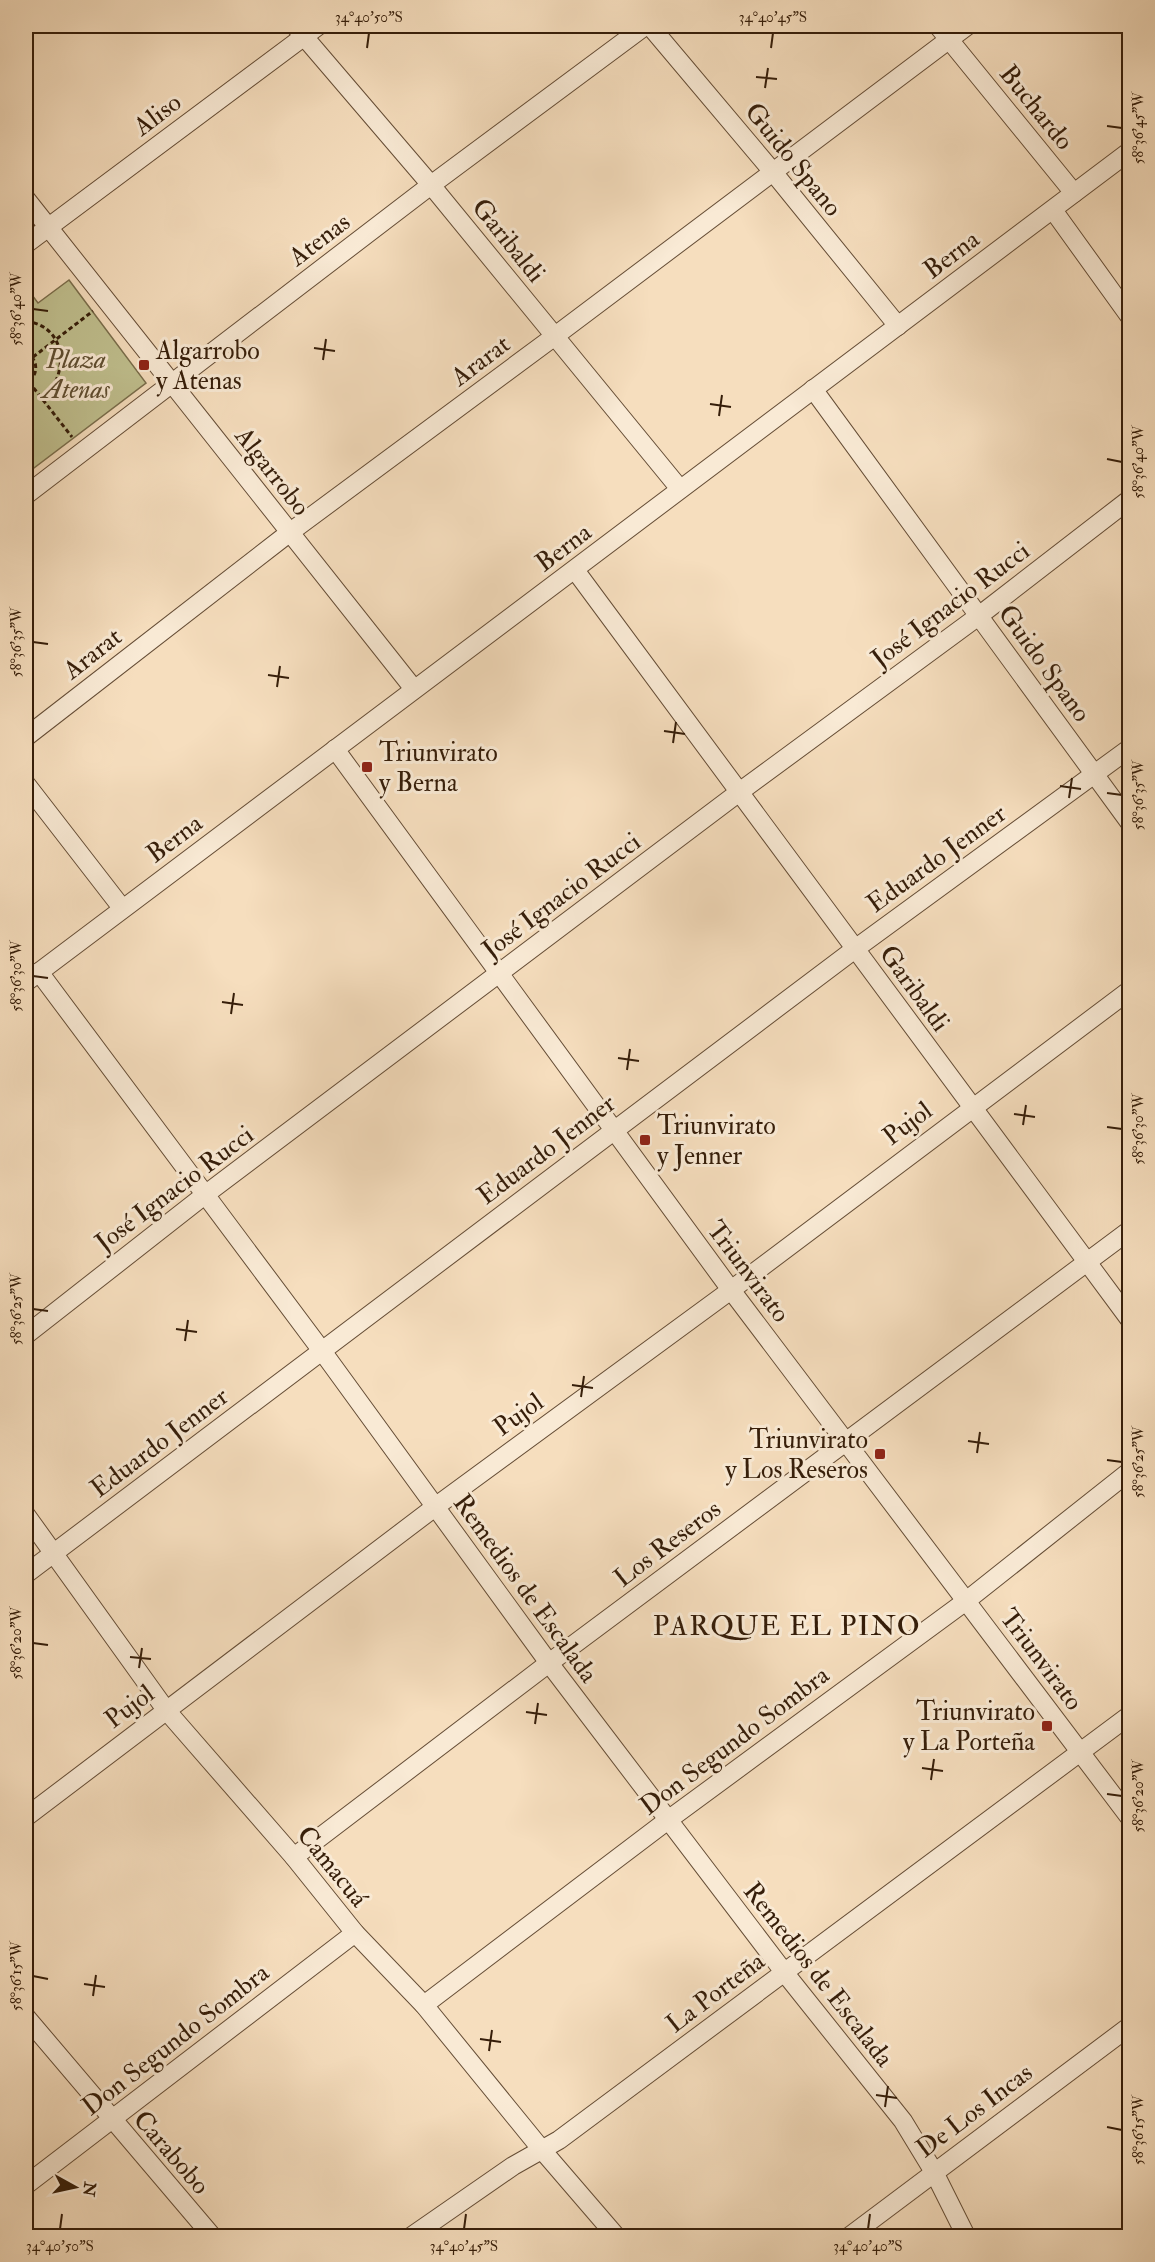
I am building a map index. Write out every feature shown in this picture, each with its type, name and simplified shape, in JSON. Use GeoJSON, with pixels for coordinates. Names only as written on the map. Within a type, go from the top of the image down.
{"type":"FeatureCollection","features":[{"type":"Feature","properties":{"kind":"street","name":"Aliso"},"geometry":{"type":"LineString","coordinates":[[26,244],[299,31],[318,26]]}},
{"type":"Feature","properties":{"kind":"street","name":"Atenas"},"geometry":{"type":"LineString","coordinates":[[26,495],[431,185],[645,26]]}},
{"type":"Feature","properties":{"kind":"street","name":"Guido Spano"},"geometry":{"type":"LineString","coordinates":[[650,26],[898,326]]}},
{"type":"Feature","properties":{"kind":"street","name":"Ararat"},"geometry":{"type":"LineString","coordinates":[[26,737],[289,533],[773,172],[944,32],[967,26]]}},
{"type":"Feature","properties":{"kind":"street","name":"Garibaldi"},"geometry":{"type":"LineString","coordinates":[[299,31],[431,185],[680,489]]}},
{"type":"Feature","properties":{"kind":"street","name":"Buchardo"},"geometry":{"type":"LineString","coordinates":[[944,32],[1074,193]]}},
{"type":"Feature","properties":{"kind":"street","name":"Berna"},"geometry":{"type":"LineString","coordinates":[[32,977],[1130,151]]}},
{"type":"Feature","properties":{"kind":"street","name":"Algarrobo"},"geometry":{"type":"LineString","coordinates":[[26,199],[414,689]]}},
{"type":"Feature","properties":{"kind":"street"},"geometry":{"type":"LineString","coordinates":[[1053,210],[1130,317]]}},
{"type":"Feature","properties":{"kind":"street","name":"Guido Spano"},"geometry":{"type":"LineString","coordinates":[[813,389],[1130,823]]}},
{"type":"Feature","properties":{"kind":"street","name":"José Ignacio Rucci"},"geometry":{"type":"LineString","coordinates":[[26,1335],[206,1194],[738,793],[980,615],[1130,499]]}},
{"type":"Feature","properties":{"kind":"street","name":"Garibaldi"},"geometry":{"type":"LineString","coordinates":[[575,570],[1130,1320]]}},
{"type":"Feature","properties":{"kind":"street","name":"Eduardo Jenner"},"geometry":{"type":"LineString","coordinates":[[26,1574],[613,1130],[1130,748]]}},
{"type":"Feature","properties":{"kind":"street","name":"Triunvirato"},"geometry":{"type":"LineString","coordinates":[[335,749],[731,1290],[1130,1818]]}},
{"type":"Feature","properties":{"kind":"street"},"geometry":{"type":"LineString","coordinates":[[26,784],[122,909]]}},
{"type":"Feature","properties":{"kind":"street","name":"Remedios de Escalada"},"geometry":{"type":"LineString","coordinates":[[32,977],[206,1194],[549,1663],[784,1972],[903,2121],[934,2172],[966,2236]]}},
{"type":"Feature","properties":{"kind":"street","name":"Pujol"},"geometry":{"type":"LineString","coordinates":[[26,1817],[435,1507],[731,1290],[971,1107],[1130,990]]}},
{"type":"Feature","properties":{"kind":"street","name":"Los Reseros"},"geometry":{"type":"LineString","coordinates":[[294,1857],[549,1663],[1130,1230]]}},
{"type":"Feature","properties":{"kind":"street","name":"Don Segundo Sombra"},"geometry":{"type":"LineString","coordinates":[[424,2005],[668,1820],[966,1601],[1130,1471]]}},
{"type":"Feature","properties":{"kind":"street","name":"Camacuá"},"geometry":{"type":"LineString","coordinates":[[26,1515],[166,1710],[294,1857],[355,1932],[424,2005],[542,2150],[616,2236]]}},
{"type":"Feature","properties":{"kind":"street","name":"La Porteña"},"geometry":{"type":"LineString","coordinates":[[412,2236],[513,2166],[568,2133],[1130,1715]]}},
{"type":"Feature","properties":{"kind":"street","name":"Don Segundo Sombra"},"geometry":{"type":"LineString","coordinates":[[26,2185],[355,1932]]}},
{"type":"Feature","properties":{"kind":"street","name":"Carabobo"},"geometry":{"type":"LineString","coordinates":[[26,2017],[212,2236]]}},
{"type":"Feature","properties":{"kind":"street","name":"De Los Incas"},"geometry":{"type":"LineString","coordinates":[[850,2236],[1130,2026]]}},
{"type":"Feature","properties":{"kind":"path"},"geometry":{"type":"LineString","coordinates":[[33,357],[106,301]]}},
{"type":"Feature","properties":{"kind":"path"},"geometry":{"type":"LineString","coordinates":[[26,321],[43,326],[56,339],[60,351],[58,374],[43,400]]}},
{"type":"Feature","properties":{"kind":"path"},"geometry":{"type":"LineString","coordinates":[[26,352],[33,357],[36,367],[33,378],[27,383],[83,451]]}},
{"type":"Feature","properties":{"kind":"green space","name":"Plaza Atenas"},"geometry":{"type":"Polygon","coordinates":[[[69,280],[146,383],[26,474],[26,287],[38,303],[69,280]]]}},
{"type":"Feature","properties":{"kind":"place","name":"Algarrobo y Atenas"},"geometry":{"type":"Point","coordinates":[144,365]}},
{"type":"Feature","properties":{"kind":"place","name":"Triunvirato y Berna"},"geometry":{"type":"Point","coordinates":[367,767]}},
{"type":"Feature","properties":{"kind":"place","name":"Triunvirato y Jenner"},"geometry":{"type":"Point","coordinates":[645,1140]}},
{"type":"Feature","properties":{"kind":"place","name":"Triunvirato y Los Reseros"},"geometry":{"type":"Point","coordinates":[880,1454]}},
{"type":"Feature","properties":{"kind":"place","name":"Triunvirato y La Porteña"},"geometry":{"type":"Point","coordinates":[1047,1726]}},
{"type":"Feature","properties":{"kind":"district","name":"PARQUE EL PINO"},"geometry":{"type":"Point","coordinates":[787,1625]}}]}
